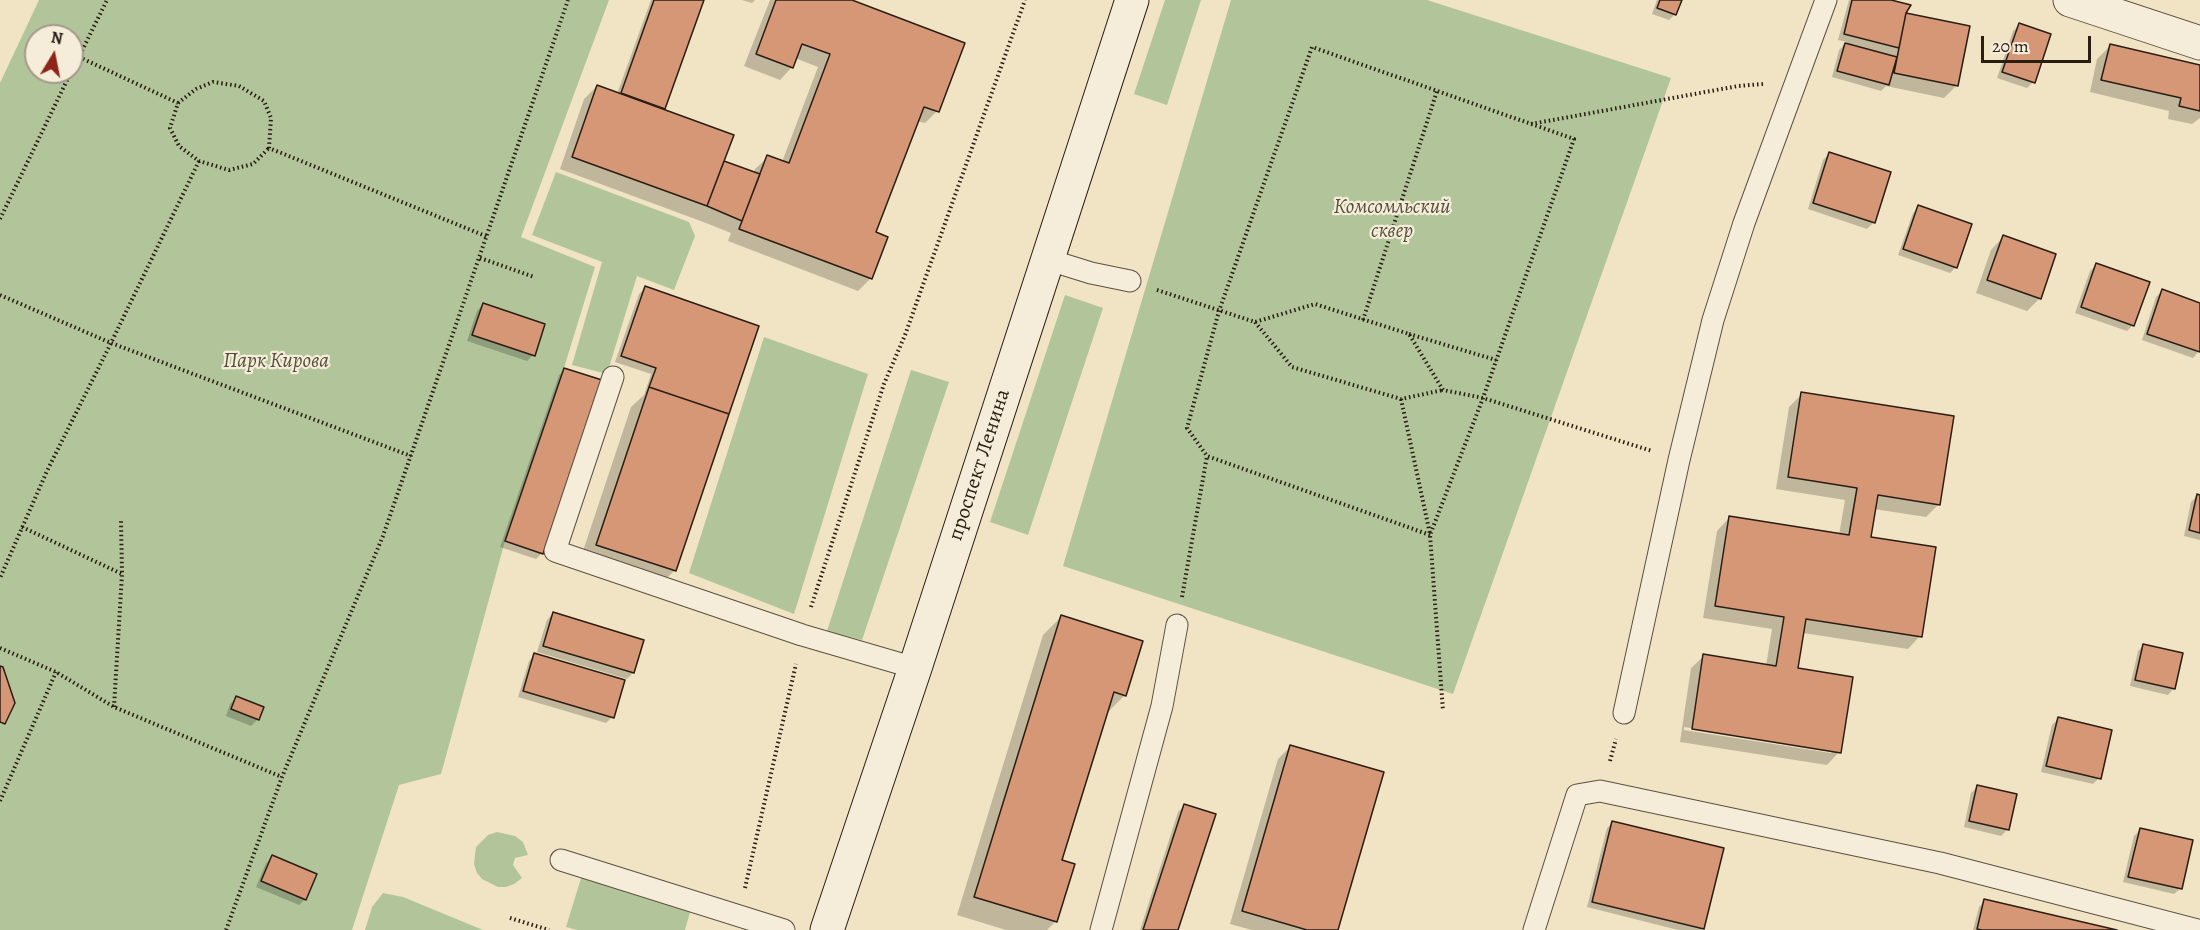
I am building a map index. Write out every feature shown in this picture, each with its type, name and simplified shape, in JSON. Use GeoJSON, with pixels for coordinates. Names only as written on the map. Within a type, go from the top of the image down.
{"type":"FeatureCollection","features":[{"type":"Feature","properties":{"kind":"main road","name":"проспект Ленина"},"geometry":{"type":"LineString","coordinates":[[834,928],[1046,259],[1132,0]]}},
{"type":"Feature","properties":{"kind":"main road"},"geometry":{"type":"LineString","coordinates":[[2070,0],[2200,44]]}},
{"type":"Feature","properties":{"kind":"lane"},"geometry":{"type":"LineString","coordinates":[[1624,712],[1679,460],[1713,320],[1744,223],[1826,0]]}},
{"type":"Feature","properties":{"kind":"lane"},"geometry":{"type":"LineString","coordinates":[[1046,259],[1091,273],[1130,281]]}},
{"type":"Feature","properties":{"kind":"lane"},"geometry":{"type":"LineString","coordinates":[[614,377],[555,551],[802,635],[915,668]]}},
{"type":"Feature","properties":{"kind":"lane"},"geometry":{"type":"LineString","coordinates":[[1101,930],[1161,705],[1177,625]]}},
{"type":"Feature","properties":{"kind":"lane"},"geometry":{"type":"LineString","coordinates":[[1534,930],[1577,795],[1600,791],[1940,862],[2198,930]]}},
{"type":"Feature","properties":{"kind":"lane"},"geometry":{"type":"LineString","coordinates":[[561,860],[784,930]]}},
{"type":"Feature","properties":{"kind":"path"},"geometry":{"type":"LineString","coordinates":[[84,47],[107,0]]}},
{"type":"Feature","properties":{"kind":"path"},"geometry":{"type":"LineString","coordinates":[[226,930],[282,777],[383,536],[568,0]]}},
{"type":"Feature","properties":{"kind":"path"},"geometry":{"type":"LineString","coordinates":[[905,335],[1025,0]]}},
{"type":"Feature","properties":{"kind":"path"},"geometry":{"type":"LineString","coordinates":[[1312,46],[1574,139],[1483,398],[1430,535],[1207,456],[1187,428],[1219,311],[1312,46]]}},
{"type":"Feature","properties":{"kind":"path"},"geometry":{"type":"LineString","coordinates":[[84,59],[178,103]]}},
{"type":"Feature","properties":{"kind":"path"},"geometry":{"type":"LineString","coordinates":[[1531,124],[1738,86],[1796,81]]}},
{"type":"Feature","properties":{"kind":"path"},"geometry":{"type":"LineString","coordinates":[[213,82],[239,86],[264,101],[271,118],[269,148],[253,164],[229,170],[199,161],[179,146],[170,128],[178,103],[196,88],[213,82]]}},
{"type":"Feature","properties":{"kind":"path"},"geometry":{"type":"LineString","coordinates":[[0,219],[66,84]]}},
{"type":"Feature","properties":{"kind":"path"},"geometry":{"type":"LineString","coordinates":[[1363,320],[1437,91]]}},
{"type":"Feature","properties":{"kind":"path"},"geometry":{"type":"LineString","coordinates":[[269,148],[488,237]]}},
{"type":"Feature","properties":{"kind":"path"},"geometry":{"type":"LineString","coordinates":[[0,578],[47,471],[199,161]]}},
{"type":"Feature","properties":{"kind":"path"},"geometry":{"type":"LineString","coordinates":[[480,258],[534,277]]}},
{"type":"Feature","properties":{"kind":"path"},"geometry":{"type":"LineString","coordinates":[[1130,281],[1255,322],[1292,367],[1401,399],[1443,390],[1483,398],[1679,460]]}},
{"type":"Feature","properties":{"kind":"path"},"geometry":{"type":"LineString","coordinates":[[0,295],[111,343],[411,456]]}},
{"type":"Feature","properties":{"kind":"path"},"geometry":{"type":"LineString","coordinates":[[1255,322],[1315,304],[1496,360]]}},
{"type":"Feature","properties":{"kind":"path"},"geometry":{"type":"LineString","coordinates":[[1409,334],[1443,390]]}},
{"type":"Feature","properties":{"kind":"path"},"geometry":{"type":"LineString","coordinates":[[1401,399],[1430,535],[1443,711]]}},
{"type":"Feature","properties":{"kind":"path"},"geometry":{"type":"LineString","coordinates":[[1177,625],[1207,456]]}},
{"type":"Feature","properties":{"kind":"path"},"geometry":{"type":"LineString","coordinates":[[114,707],[122,574],[121,521]]}},
{"type":"Feature","properties":{"kind":"path"},"geometry":{"type":"LineString","coordinates":[[22,527],[122,574]]}},
{"type":"Feature","properties":{"kind":"path"},"geometry":{"type":"LineString","coordinates":[[0,648],[56,672],[114,707],[282,777]]}},
{"type":"Feature","properties":{"kind":"path"},"geometry":{"type":"LineString","coordinates":[[0,801],[56,672]]}},
{"type":"Feature","properties":{"kind":"path"},"geometry":{"type":"LineString","coordinates":[[510,918],[549,930]]}},
{"type":"Feature","properties":{"kind":"green space","name":"Парк Кирова"},"geometry":{"type":"Polygon","coordinates":[[[39,0],[609,0],[521,237],[595,267],[564,368],[505,541],[441,774],[399,785],[352,930],[0,930],[0,83],[24,32],[24,84],[84,84],[84,24],[28,24],[39,0]]]}},
{"type":"Feature","properties":{"kind":"green space"},"geometry":{"type":"Polygon","coordinates":[[[1165,0],[1201,0],[1167,105],[1134,94],[1165,0]]]}},
{"type":"Feature","properties":{"kind":"green space","name":"Комсомльский сквер"},"geometry":{"type":"Polygon","coordinates":[[[1231,0],[1427,0],[1671,78],[1453,694],[1063,566],[1231,0]]]}},
{"type":"Feature","properties":{"kind":"green space"},"geometry":{"type":"Polygon","coordinates":[[[556,172],[689,222],[695,236],[674,290],[637,276],[607,374],[572,365],[602,262],[532,235],[556,172]]]}},
{"type":"Feature","properties":{"kind":"green space"},"geometry":{"type":"Polygon","coordinates":[[[1065,295],[1103,308],[1028,535],[990,522],[1065,295]]]}},
{"type":"Feature","properties":{"kind":"green space"},"geometry":{"type":"Polygon","coordinates":[[[764,337],[868,374],[794,614],[689,573],[764,337]]]}},
{"type":"Feature","properties":{"kind":"green space"},"geometry":{"type":"Polygon","coordinates":[[[911,370],[949,382],[862,640],[827,631],[911,370]]]}},
{"type":"Feature","properties":{"kind":"green space"},"geometry":{"type":"Polygon","coordinates":[[[497,832],[515,836],[523,842],[528,855],[515,858],[513,865],[522,878],[506,887],[498,887],[482,879],[474,864],[476,847],[488,835],[497,832]]]}},
{"type":"Feature","properties":{"kind":"green space"},"geometry":{"type":"Polygon","coordinates":[[[582,875],[691,909],[685,930],[577,930],[566,927],[582,875]]]}},
{"type":"Feature","properties":{"kind":"green space"},"geometry":{"type":"Polygon","coordinates":[[[383,893],[403,897],[483,930],[365,930],[372,907],[383,893]]]}},
{"type":"Feature","properties":{"kind":"building"},"geometry":{"type":"Polygon","coordinates":[[[654,0],[704,0],[665,109],[621,93],[654,0]]]}},
{"type":"Feature","properties":{"kind":"building"},"geometry":{"type":"Polygon","coordinates":[[[776,0],[852,0],[965,43],[939,112],[924,107],[876,232],[888,237],[872,279],[739,229],[767,155],[789,163],[830,54],[802,44],[793,68],[756,54],[776,0]]]}},
{"type":"Feature","properties":{"kind":"building"},"geometry":{"type":"Polygon","coordinates":[[[1660,0],[1682,0],[1676,15],[1657,8],[1660,0]]]}},
{"type":"Feature","properties":{"kind":"building"},"geometry":{"type":"Polygon","coordinates":[[[1852,0],[1891,0],[1911,5],[1906,13],[1899,48],[1844,34],[1852,0]]]}},
{"type":"Feature","properties":{"kind":"building"},"geometry":{"type":"Polygon","coordinates":[[[1906,13],[1970,26],[1958,86],[1894,73],[1906,13]]]}},
{"type":"Feature","properties":{"kind":"building"},"geometry":{"type":"Polygon","coordinates":[[[2019,23],[2051,34],[2035,83],[2002,72],[2019,23]]]}},
{"type":"Feature","properties":{"kind":"building"},"geometry":{"type":"Polygon","coordinates":[[[1845,43],[1897,57],[1889,85],[1837,71],[1845,43]]]}},
{"type":"Feature","properties":{"kind":"building"},"geometry":{"type":"Polygon","coordinates":[[[2110,44],[2200,65],[2200,111],[2179,106],[2181,98],[2101,80],[2110,44]]]}},
{"type":"Feature","properties":{"kind":"building"},"geometry":{"type":"Polygon","coordinates":[[[597,85],[734,135],[707,206],[572,157],[597,85]]]}},
{"type":"Feature","properties":{"kind":"building"},"geometry":{"type":"Polygon","coordinates":[[[1829,152],[1891,172],[1875,223],[1813,203],[1829,152]]]}},
{"type":"Feature","properties":{"kind":"building"},"geometry":{"type":"Polygon","coordinates":[[[724,161],[760,174],[742,221],[707,206],[724,161]]]}},
{"type":"Feature","properties":{"kind":"building"},"geometry":{"type":"Polygon","coordinates":[[[1918,205],[1972,224],[1957,268],[1903,249],[1918,205]]]}},
{"type":"Feature","properties":{"kind":"building"},"geometry":{"type":"Polygon","coordinates":[[[2003,235],[2056,254],[2041,299],[1987,280],[2003,235]]]}},
{"type":"Feature","properties":{"kind":"building"},"geometry":{"type":"Polygon","coordinates":[[[2096,263],[2150,282],[2134,326],[2081,307],[2096,263]]]}},
{"type":"Feature","properties":{"kind":"building"},"geometry":{"type":"Polygon","coordinates":[[[645,286],[759,326],[729,414],[649,387],[656,368],[621,356],[645,286]]]}},
{"type":"Feature","properties":{"kind":"building"},"geometry":{"type":"Polygon","coordinates":[[[2162,289],[2200,303],[2200,352],[2147,334],[2162,289]]]}},
{"type":"Feature","properties":{"kind":"building"},"geometry":{"type":"Polygon","coordinates":[[[483,303],[545,324],[535,356],[472,335],[483,303]]]}},
{"type":"Feature","properties":{"kind":"building"},"geometry":{"type":"Polygon","coordinates":[[[564,368],[602,380],[543,554],[505,541],[564,368]]]}},
{"type":"Feature","properties":{"kind":"building"},"geometry":{"type":"Polygon","coordinates":[[[649,387],[729,414],[676,571],[596,545],[649,387]]]}},
{"type":"Feature","properties":{"kind":"building"},"geometry":{"type":"Polygon","coordinates":[[[1801,392],[1954,416],[1940,505],[1878,495],[1871,537],[1936,547],[1922,637],[1806,619],[1798,668],[1853,677],[1841,753],[1692,729],[1703,654],[1776,666],[1784,617],[1715,606],[1729,516],[1849,535],[1857,488],[1788,477],[1801,392]]]}},
{"type":"Feature","properties":{"kind":"building"},"geometry":{"type":"Polygon","coordinates":[[[2197,494],[2200,495],[2200,533],[2189,530],[2197,494]]]}},
{"type":"Feature","properties":{"kind":"building"},"geometry":{"type":"Polygon","coordinates":[[[553,612],[644,640],[634,673],[543,646],[553,612]]]}},
{"type":"Feature","properties":{"kind":"building"},"geometry":{"type":"Polygon","coordinates":[[[1061,615],[1143,641],[1126,696],[1114,692],[1062,860],[1075,864],[1057,922],[974,897],[1061,615]]]}},
{"type":"Feature","properties":{"kind":"building"},"geometry":{"type":"Polygon","coordinates":[[[2143,644],[2183,653],[2175,689],[2135,680],[2143,644]]]}},
{"type":"Feature","properties":{"kind":"building"},"geometry":{"type":"Polygon","coordinates":[[[534,653],[625,680],[614,718],[523,691],[534,653]]]}},
{"type":"Feature","properties":{"kind":"building"},"geometry":{"type":"Polygon","coordinates":[[[0,666],[3,667],[15,703],[5,724],[0,722],[0,666]]]}},
{"type":"Feature","properties":{"kind":"building"},"geometry":{"type":"Polygon","coordinates":[[[236,696],[264,707],[259,720],[231,709],[236,696]]]}},
{"type":"Feature","properties":{"kind":"building"},"geometry":{"type":"Polygon","coordinates":[[[2058,717],[2112,730],[2101,779],[2046,766],[2058,717]]]}},
{"type":"Feature","properties":{"kind":"building"},"geometry":{"type":"Polygon","coordinates":[[[1290,745],[1384,772],[1338,930],[1307,930],[1242,911],[1290,745]]]}},
{"type":"Feature","properties":{"kind":"building"},"geometry":{"type":"Polygon","coordinates":[[[1977,785],[2017,794],[2009,830],[1969,821],[1977,785]]]}},
{"type":"Feature","properties":{"kind":"building"},"geometry":{"type":"Polygon","coordinates":[[[1184,804],[1216,814],[1178,930],[1143,930],[1184,804]]]}},
{"type":"Feature","properties":{"kind":"building"},"geometry":{"type":"Polygon","coordinates":[[[1612,821],[1724,848],[1704,929],[1592,902],[1612,821]]]}},
{"type":"Feature","properties":{"kind":"building"},"geometry":{"type":"Polygon","coordinates":[[[2140,828],[2193,840],[2182,889],[2128,877],[2140,828]]]}},
{"type":"Feature","properties":{"kind":"building"},"geometry":{"type":"Polygon","coordinates":[[[272,855],[317,874],[306,900],[261,881],[272,855]]]}},
{"type":"Feature","properties":{"kind":"building"},"geometry":{"type":"Polygon","coordinates":[[[1984,899],[2117,930],[1977,929],[1984,899]]]}}]}
